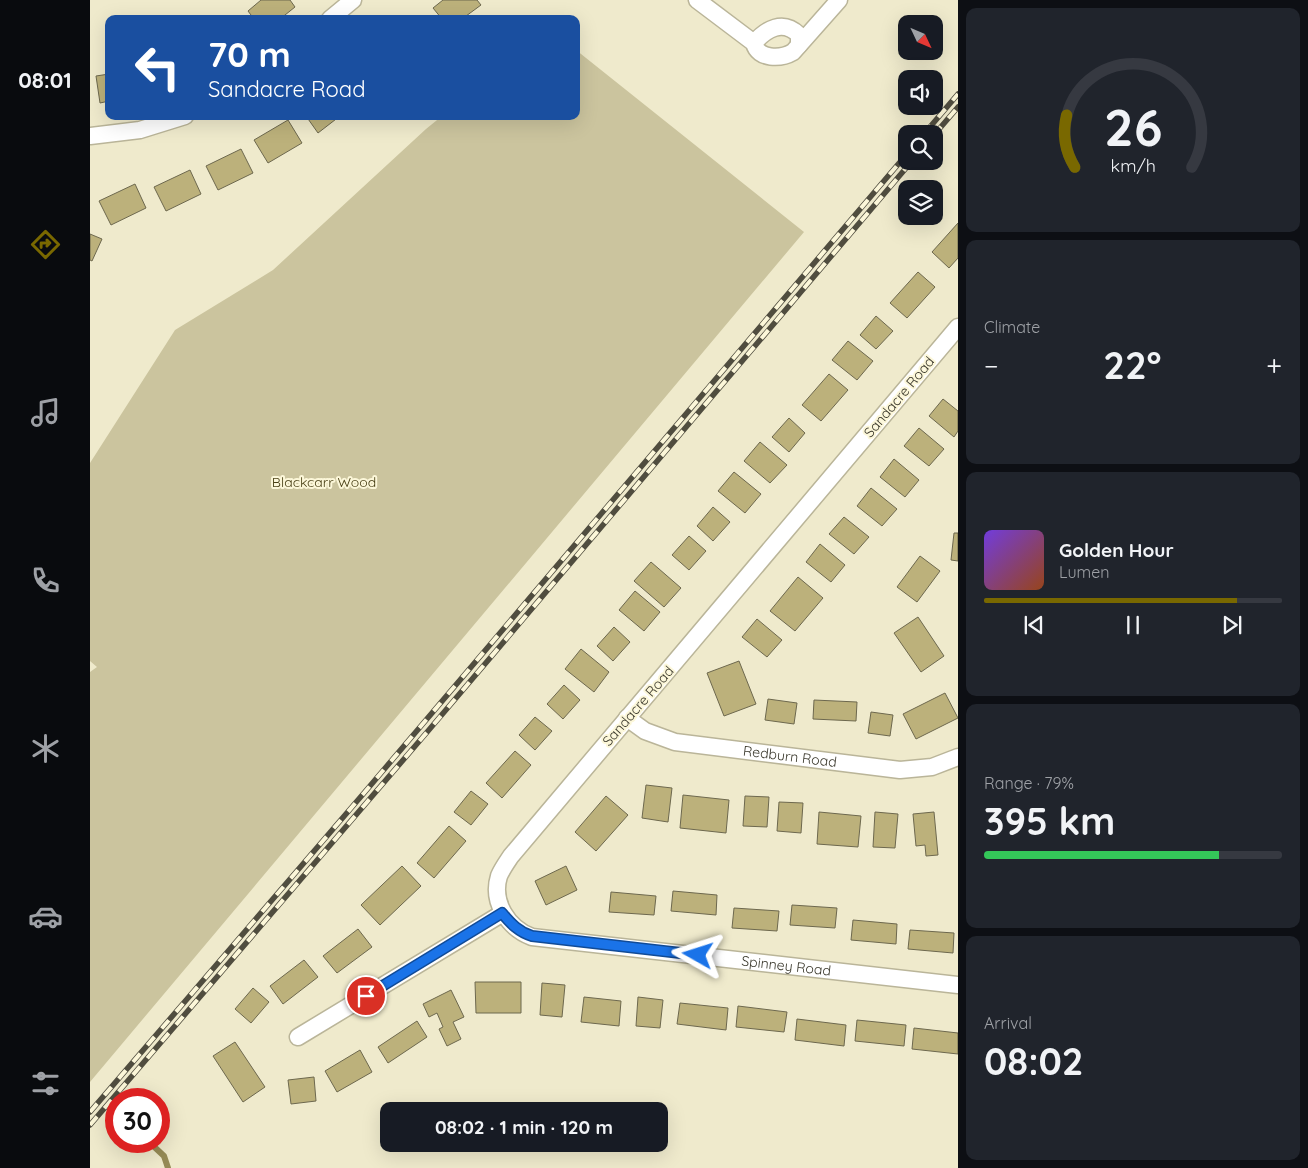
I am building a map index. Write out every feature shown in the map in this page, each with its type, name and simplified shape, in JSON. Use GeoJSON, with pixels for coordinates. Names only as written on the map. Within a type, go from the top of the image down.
{"type":"FeatureCollection","features":[{"type":"Feature","properties":{"kind":"street"},"geometry":{"type":"LineString","coordinates":[[335,15],[353,0]]}},
{"type":"Feature","properties":{"kind":"street"},"geometry":{"type":"LineString","coordinates":[[697,0],[754,43],[755,48],[774,58],[793,52],[839,0]]}},
{"type":"Feature","properties":{"kind":"street"},"geometry":{"type":"LineString","coordinates":[[754,43],[763,32],[779,27],[795,30],[799,35],[799,45]]}},
{"type":"Feature","properties":{"kind":"street"},"geometry":{"type":"LineString","coordinates":[[90,136],[140,130],[172,120]]}},
{"type":"Feature","properties":{"kind":"street","name":"Sandacre Road"},"geometry":{"type":"LineString","coordinates":[[502,913],[497,888],[499,877],[511,856],[958,327]]}},
{"type":"Feature","properties":{"kind":"street","name":"Redburn Road"},"geometry":{"type":"LineString","coordinates":[[627,718],[645,731],[676,742],[900,770],[932,767],[958,757]]}},
{"type":"Feature","properties":{"kind":"street"},"geometry":{"type":"LineString","coordinates":[[298,1037],[502,913]]}},
{"type":"Feature","properties":{"kind":"street","name":"Spinney Road"},"geometry":{"type":"LineString","coordinates":[[502,913],[523,934],[532,936],[958,985]]}},
{"type":"Feature","properties":{"kind":"green space","name":"Blackcarr Wood"},"geometry":{"type":"Polygon","coordinates":[[[580,53],[804,232],[90,1082],[90,672],[97,667],[90,661],[90,463],[175,330],[273,270],[437,120],[580,120],[580,53]]]}},
{"type":"Feature","properties":{"kind":"building"},"geometry":{"type":"Polygon","coordinates":[[[261,0],[290,0],[295,7],[285,15],[251,15],[248,11],[261,0]]]}},
{"type":"Feature","properties":{"kind":"building"},"geometry":{"type":"Polygon","coordinates":[[[443,0],[477,0],[481,5],[467,15],[439,15],[433,8],[443,0]]]}},
{"type":"Feature","properties":{"kind":"building"},"geometry":{"type":"Polygon","coordinates":[[[105,75],[105,102],[100,103],[96,76],[105,75]]]}},
{"type":"Feature","properties":{"kind":"building"},"geometry":{"type":"Polygon","coordinates":[[[288,120],[302,143],[268,163],[254,140],[288,120]]]}},
{"type":"Feature","properties":{"kind":"building"},"geometry":{"type":"Polygon","coordinates":[[[309,120],[335,120],[318,133],[309,120]]]}},
{"type":"Feature","properties":{"kind":"building"},"geometry":{"type":"Polygon","coordinates":[[[241,149],[253,173],[218,190],[206,166],[241,149]]]}},
{"type":"Feature","properties":{"kind":"building"},"geometry":{"type":"Polygon","coordinates":[[[190,170],[201,194],[166,211],[154,187],[190,170]]]}},
{"type":"Feature","properties":{"kind":"building"},"geometry":{"type":"Polygon","coordinates":[[[135,184],[146,208],[111,225],[99,201],[135,184]]]}},
{"type":"Feature","properties":{"kind":"building"},"geometry":{"type":"Polygon","coordinates":[[[958,223],[958,258],[949,268],[932,252],[958,223]]]}},
{"type":"Feature","properties":{"kind":"building"},"geometry":{"type":"Polygon","coordinates":[[[90,234],[102,239],[92,261],[90,260],[90,234]]]}},
{"type":"Feature","properties":{"kind":"building"},"geometry":{"type":"Polygon","coordinates":[[[918,272],[935,287],[907,318],[890,303],[918,272]]]}},
{"type":"Feature","properties":{"kind":"building"},"geometry":{"type":"Polygon","coordinates":[[[876,316],[893,331],[876,349],[860,335],[876,316]]]}},
{"type":"Feature","properties":{"kind":"building"},"geometry":{"type":"Polygon","coordinates":[[[848,341],[873,361],[857,380],[832,360],[848,341]]]}},
{"type":"Feature","properties":{"kind":"building"},"geometry":{"type":"Polygon","coordinates":[[[829,374],[848,390],[821,421],[802,405],[829,374]]]}},
{"type":"Feature","properties":{"kind":"building"},"geometry":{"type":"Polygon","coordinates":[[[943,399],[958,411],[958,431],[954,437],[929,416],[943,399]]]}},
{"type":"Feature","properties":{"kind":"building"},"geometry":{"type":"Polygon","coordinates":[[[789,418],[805,433],[789,452],[772,437],[789,418]]]}},
{"type":"Feature","properties":{"kind":"building"},"geometry":{"type":"Polygon","coordinates":[[[919,428],[944,449],[929,466],[904,446],[919,428]]]}},
{"type":"Feature","properties":{"kind":"building"},"geometry":{"type":"Polygon","coordinates":[[[760,442],[787,465],[770,483],[744,461],[760,442]]]}},
{"type":"Feature","properties":{"kind":"building"},"geometry":{"type":"Polygon","coordinates":[[[894,459],[919,480],[905,497],[880,477],[894,459]]]}},
{"type":"Feature","properties":{"kind":"building"},"geometry":{"type":"Polygon","coordinates":[[[734,472],[761,494],[745,513],[718,491],[734,472]]]}},
{"type":"Feature","properties":{"kind":"building"},"geometry":{"type":"Polygon","coordinates":[[[871,488],[897,509],[882,526],[857,506],[871,488]]]}},
{"type":"Feature","properties":{"kind":"building"},"geometry":{"type":"Polygon","coordinates":[[[713,507],[730,522],[713,541],[697,526],[713,507]]]}},
{"type":"Feature","properties":{"kind":"building"},"geometry":{"type":"Polygon","coordinates":[[[844,517],[869,537],[854,554],[829,534],[844,517]]]}},
{"type":"Feature","properties":{"kind":"building"},"geometry":{"type":"Polygon","coordinates":[[[954,533],[958,533],[958,561],[951,560],[954,533]]]}},
{"type":"Feature","properties":{"kind":"building"},"geometry":{"type":"Polygon","coordinates":[[[689,536],[706,551],[689,570],[672,555],[689,536]]]}},
{"type":"Feature","properties":{"kind":"building"},"geometry":{"type":"Polygon","coordinates":[[[820,544],[845,565],[831,582],[806,562],[820,544]]]}},
{"type":"Feature","properties":{"kind":"building"},"geometry":{"type":"Polygon","coordinates":[[[920,556],[940,571],[917,602],[897,587],[920,556]]]}},
{"type":"Feature","properties":{"kind":"building"},"geometry":{"type":"Polygon","coordinates":[[[651,562],[681,588],[664,607],[634,581],[651,562]]]}},
{"type":"Feature","properties":{"kind":"building"},"geometry":{"type":"Polygon","coordinates":[[[798,577],[823,598],[795,631],[770,611],[798,577]]]}},
{"type":"Feature","properties":{"kind":"building"},"geometry":{"type":"Polygon","coordinates":[[[635,591],[660,612],[644,631],[619,610],[635,591]]]}},
{"type":"Feature","properties":{"kind":"building"},"geometry":{"type":"Polygon","coordinates":[[[918,617],[944,656],[921,672],[894,633],[918,617]]]}},
{"type":"Feature","properties":{"kind":"building"},"geometry":{"type":"Polygon","coordinates":[[[757,619],[782,640],[767,657],[742,637],[757,619]]]}},
{"type":"Feature","properties":{"kind":"building"},"geometry":{"type":"Polygon","coordinates":[[[614,627],[630,642],[613,661],[597,646],[614,627]]]}},
{"type":"Feature","properties":{"kind":"building"},"geometry":{"type":"Polygon","coordinates":[[[581,649],[609,672],[594,692],[565,669],[581,649]]]}},
{"type":"Feature","properties":{"kind":"building"},"geometry":{"type":"Polygon","coordinates":[[[739,661],[756,704],[724,716],[707,673],[739,661]]]}},
{"type":"Feature","properties":{"kind":"building"},"geometry":{"type":"Polygon","coordinates":[[[564,685],[580,700],[563,719],[547,704],[564,685]]]}},
{"type":"Feature","properties":{"kind":"building"},"geometry":{"type":"Polygon","coordinates":[[[945,693],[958,718],[916,739],[903,714],[945,693]]]}},
{"type":"Feature","properties":{"kind":"building"},"geometry":{"type":"Polygon","coordinates":[[[768,699],[797,703],[794,724],[765,720],[768,699]]]}},
{"type":"Feature","properties":{"kind":"building"},"geometry":{"type":"Polygon","coordinates":[[[814,700],[857,702],[856,721],[813,719],[814,700]]]}},
{"type":"Feature","properties":{"kind":"building"},"geometry":{"type":"Polygon","coordinates":[[[871,712],[893,715],[890,736],[868,733],[871,712]]]}},
{"type":"Feature","properties":{"kind":"building"},"geometry":{"type":"Polygon","coordinates":[[[535,717],[552,731],[535,750],[519,735],[535,717]]]}},
{"type":"Feature","properties":{"kind":"building"},"geometry":{"type":"Polygon","coordinates":[[[515,751],[531,765],[502,798],[486,783],[515,751]]]}},
{"type":"Feature","properties":{"kind":"building"},"geometry":{"type":"Polygon","coordinates":[[[646,785],[672,788],[668,822],[642,818],[646,785]]]}},
{"type":"Feature","properties":{"kind":"building"},"geometry":{"type":"Polygon","coordinates":[[[471,791],[488,804],[471,825],[454,812],[471,791]]]}},
{"type":"Feature","properties":{"kind":"building"},"geometry":{"type":"Polygon","coordinates":[[[683,795],[729,800],[726,833],[680,828],[683,795]]]}},
{"type":"Feature","properties":{"kind":"building"},"geometry":{"type":"Polygon","coordinates":[[[606,796],[628,815],[596,851],[575,832],[606,796]]]}},
{"type":"Feature","properties":{"kind":"building"},"geometry":{"type":"Polygon","coordinates":[[[745,796],[769,797],[767,827],[743,826],[745,796]]]}},
{"type":"Feature","properties":{"kind":"building"},"geometry":{"type":"Polygon","coordinates":[[[779,802],[803,803],[801,833],[777,831],[779,802]]]}},
{"type":"Feature","properties":{"kind":"building"},"geometry":{"type":"Polygon","coordinates":[[[819,812],[861,816],[858,847],[817,844],[819,812]]]}},
{"type":"Feature","properties":{"kind":"building"},"geometry":{"type":"Polygon","coordinates":[[[875,812],[898,814],[895,848],[873,847],[875,812]]]}},
{"type":"Feature","properties":{"kind":"building"},"geometry":{"type":"Polygon","coordinates":[[[934,812],[938,855],[926,856],[925,845],[916,846],[913,814],[934,812]]]}},
{"type":"Feature","properties":{"kind":"building"},"geometry":{"type":"Polygon","coordinates":[[[449,826],[466,841],[434,878],[417,863],[449,826]]]}},
{"type":"Feature","properties":{"kind":"building"},"geometry":{"type":"Polygon","coordinates":[[[402,866],[421,886],[380,925],[361,905],[402,866]]]}},
{"type":"Feature","properties":{"kind":"building"},"geometry":{"type":"Polygon","coordinates":[[[566,866],[577,890],[546,905],[535,881],[566,866]]]}},
{"type":"Feature","properties":{"kind":"building"},"geometry":{"type":"Polygon","coordinates":[[[673,891],[717,895],[716,915],[671,911],[673,891]]]}},
{"type":"Feature","properties":{"kind":"building"},"geometry":{"type":"Polygon","coordinates":[[[611,892],[656,896],[654,915],[609,912],[611,892]]]}},
{"type":"Feature","properties":{"kind":"building"},"geometry":{"type":"Polygon","coordinates":[[[792,905],[837,908],[835,928],[790,925],[792,905]]]}},
{"type":"Feature","properties":{"kind":"building"},"geometry":{"type":"Polygon","coordinates":[[[734,908],[779,911],[777,931],[732,928],[734,908]]]}},
{"type":"Feature","properties":{"kind":"building"},"geometry":{"type":"Polygon","coordinates":[[[853,920],[897,924],[896,944],[851,940],[853,920]]]}},
{"type":"Feature","properties":{"kind":"building"},"geometry":{"type":"Polygon","coordinates":[[[358,929],[372,947],[337,973],[323,956],[358,929]]]}},
{"type":"Feature","properties":{"kind":"building"},"geometry":{"type":"Polygon","coordinates":[[[910,930],[954,933],[953,953],[908,949],[910,930]]]}},
{"type":"Feature","properties":{"kind":"building"},"geometry":{"type":"Polygon","coordinates":[[[304,960],[318,977],[283,1004],[270,986],[304,960]]]}},
{"type":"Feature","properties":{"kind":"building"},"geometry":{"type":"Polygon","coordinates":[[[475,982],[521,982],[521,1013],[476,1013],[475,982]]]}},
{"type":"Feature","properties":{"kind":"building"},"geometry":{"type":"Polygon","coordinates":[[[542,983],[565,985],[562,1017],[540,1015],[542,983]]]}},
{"type":"Feature","properties":{"kind":"building"},"geometry":{"type":"Polygon","coordinates":[[[253,988],[269,1002],[251,1023],[235,1009],[253,988]]]}},
{"type":"Feature","properties":{"kind":"building"},"geometry":{"type":"Polygon","coordinates":[[[451,990],[464,1017],[453,1022],[461,1039],[447,1046],[439,1029],[443,1027],[437,1013],[429,1017],[423,1004],[451,990]]]}},
{"type":"Feature","properties":{"kind":"building"},"geometry":{"type":"Polygon","coordinates":[[[584,997],[621,1001],[619,1026],[581,1022],[584,997]]]}},
{"type":"Feature","properties":{"kind":"building"},"geometry":{"type":"Polygon","coordinates":[[[638,997],[663,1000],[660,1028],[636,1026],[638,997]]]}},
{"type":"Feature","properties":{"kind":"building"},"geometry":{"type":"Polygon","coordinates":[[[680,1003],[728,1008],[726,1030],[677,1024],[680,1003]]]}},
{"type":"Feature","properties":{"kind":"building"},"geometry":{"type":"Polygon","coordinates":[[[738,1006],[787,1012],[784,1032],[736,1027],[738,1006]]]}},
{"type":"Feature","properties":{"kind":"building"},"geometry":{"type":"Polygon","coordinates":[[[797,1019],[846,1025],[844,1046],[795,1040],[797,1019]]]}},
{"type":"Feature","properties":{"kind":"building"},"geometry":{"type":"Polygon","coordinates":[[[857,1020],[906,1025],[904,1046],[855,1041],[857,1020]]]}},
{"type":"Feature","properties":{"kind":"building"},"geometry":{"type":"Polygon","coordinates":[[[417,1021],[427,1037],[388,1063],[378,1047],[417,1021]]]}},
{"type":"Feature","properties":{"kind":"building"},"geometry":{"type":"Polygon","coordinates":[[[914,1028],[958,1033],[958,1054],[912,1049],[914,1028]]]}},
{"type":"Feature","properties":{"kind":"building"},"geometry":{"type":"Polygon","coordinates":[[[235,1042],[265,1087],[243,1102],[213,1056],[235,1042]]]}},
{"type":"Feature","properties":{"kind":"building"},"geometry":{"type":"Polygon","coordinates":[[[360,1050],[372,1072],[337,1092],[325,1071],[360,1050]]]}},
{"type":"Feature","properties":{"kind":"building"},"geometry":{"type":"Polygon","coordinates":[[[314,1077],[316,1101],[291,1104],[288,1080],[314,1077]]]}},
{"type":"Feature","properties":{"kind":"waterway"},"geometry":{"type":"LineString","coordinates":[[161,1153],[164,1156],[168,1168]]}},
{"type":"Feature","properties":{"kind":"railway"},"geometry":{"type":"LineString","coordinates":[[932,125],[958,94]]}},
{"type":"Feature","properties":{"kind":"railway"},"geometry":{"type":"LineString","coordinates":[[943,125],[958,107]]}},
{"type":"Feature","properties":{"kind":"railway"},"geometry":{"type":"LineString","coordinates":[[90,1112],[364,793],[898,164]]}},
{"type":"Feature","properties":{"kind":"railway"},"geometry":{"type":"LineString","coordinates":[[90,1125],[428,731],[904,170]]}},
{"type":"Feature","properties":{"kind":"route"},"geometry":{"type":"LineString","coordinates":[[366,996],[502,913],[523,934],[532,936],[698,955]]}}]}
